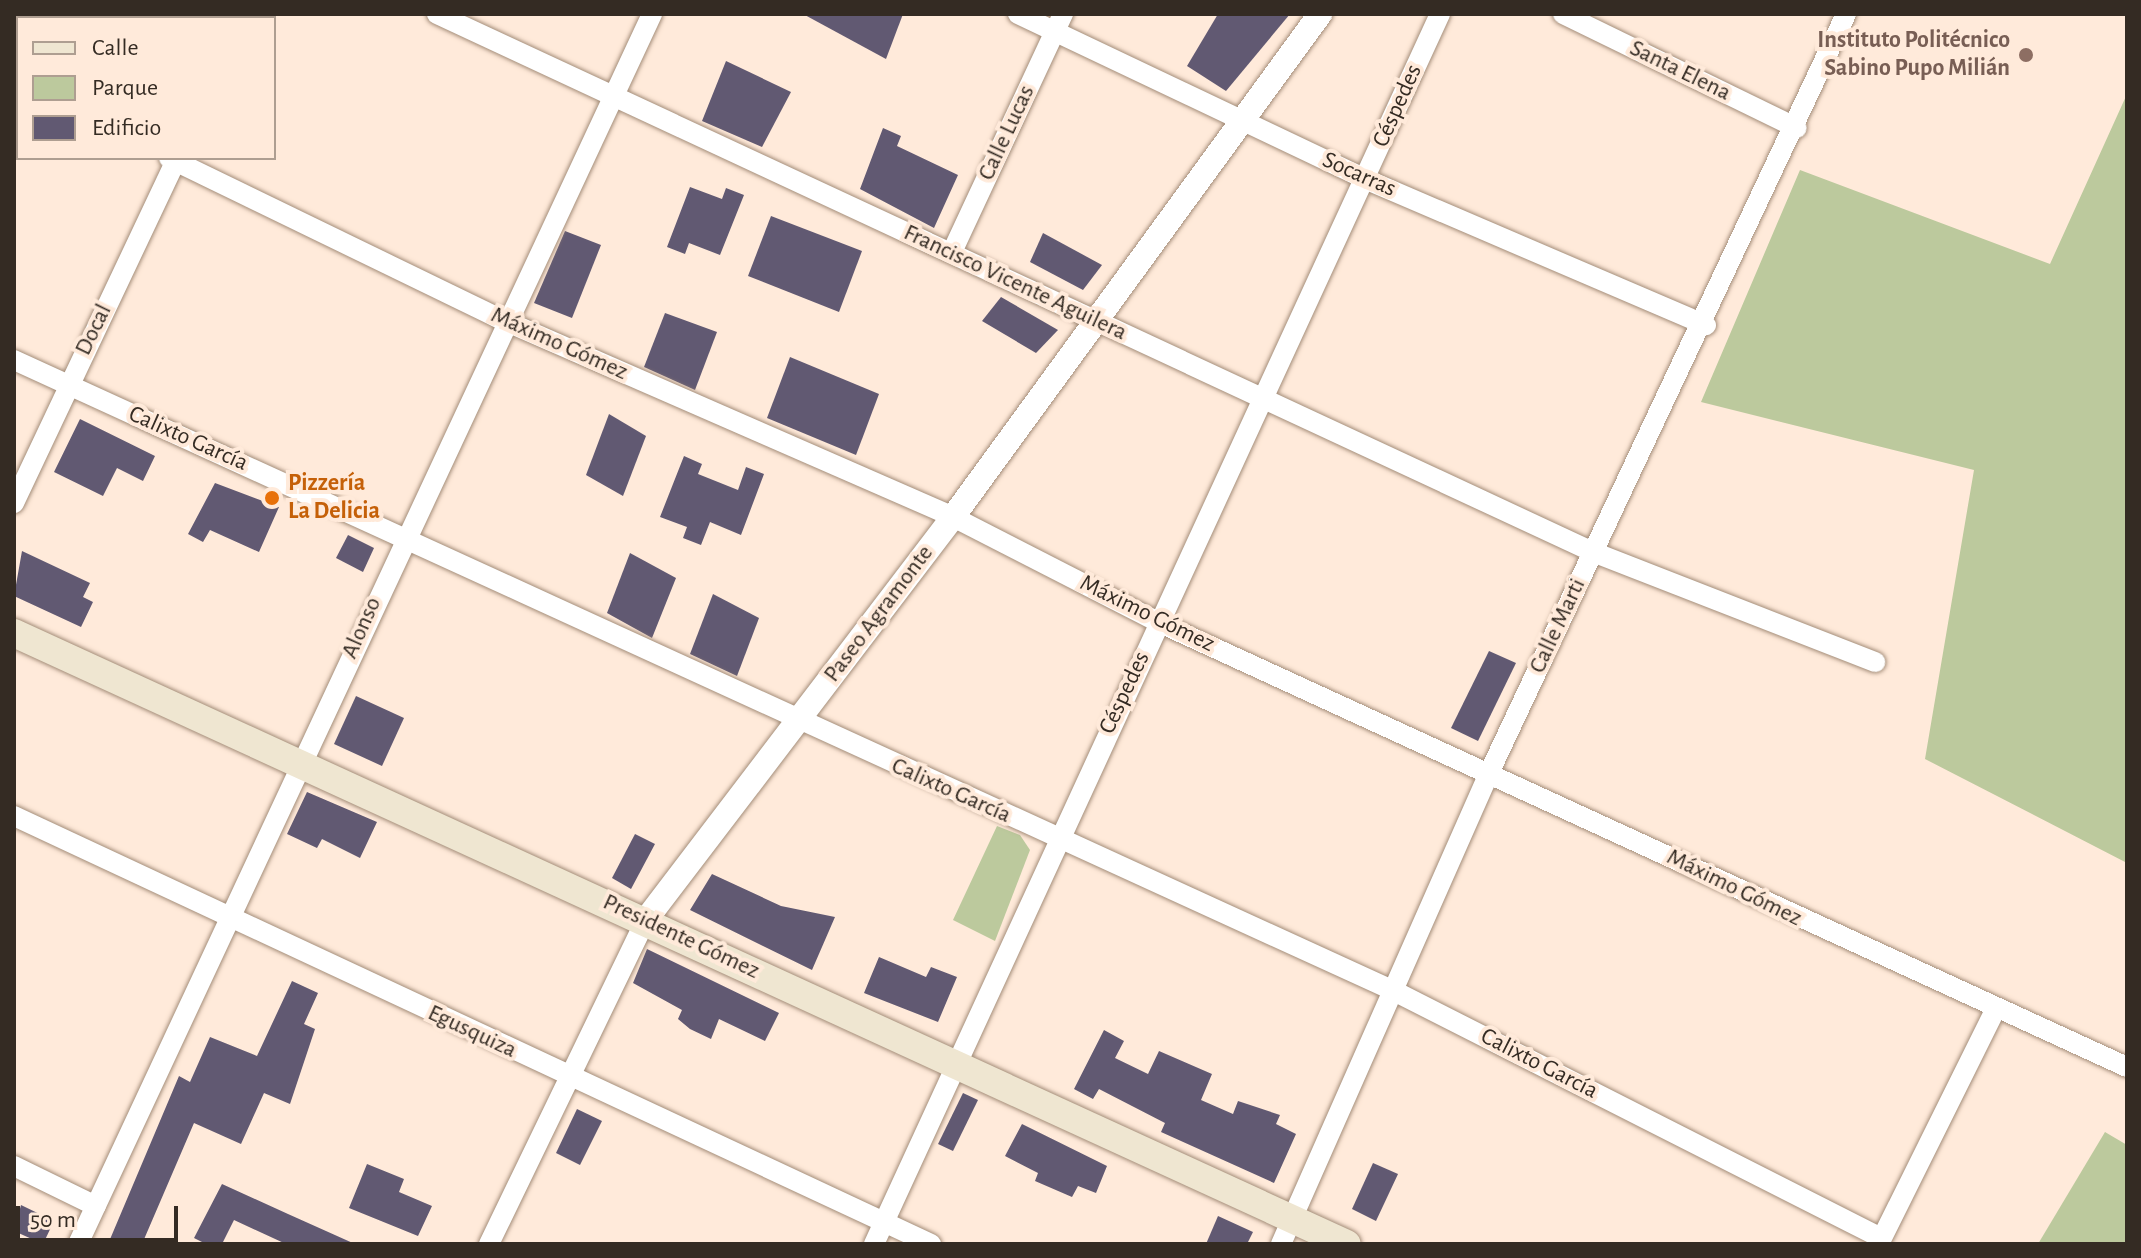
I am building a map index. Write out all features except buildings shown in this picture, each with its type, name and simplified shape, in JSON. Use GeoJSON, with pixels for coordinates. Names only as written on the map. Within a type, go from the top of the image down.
{"type":"FeatureCollection","features":[{"type":"Feature","properties":{"kind":"main road","name":"Presidente Gómez"},"geometry":{"type":"LineString","coordinates":[[14,633],[953,1062],[1288,1232],[1347,1244]]}},
{"type":"Feature","properties":{"kind":"street","name":"Francisco Vicente Aguilera"},"geometry":{"type":"LineString","coordinates":[[437,14],[952,252],[1265,403],[1593,552],[1875,662]]}},
{"type":"Feature","properties":{"kind":"street","name":"Alonso"},"geometry":{"type":"LineString","coordinates":[[78,1244],[234,921],[300,764],[503,320],[652,14]]}},
{"type":"Feature","properties":{"kind":"street","name":"Socarras"},"geometry":{"type":"LineString","coordinates":[[1018,14],[1059,22],[1243,122],[1365,179],[1706,325]]}},
{"type":"Feature","properties":{"kind":"street","name":"Paseo Agramonte"},"geometry":{"type":"LineString","coordinates":[[489,1244],[566,1076],[645,921],[953,517],[1320,14]]}},
{"type":"Feature","properties":{"kind":"street","name":"Céspedes"},"geometry":{"type":"LineString","coordinates":[[874,1244],[953,1062],[1158,622],[1265,403],[1440,14]]}},
{"type":"Feature","properties":{"kind":"street","name":"Santa Elena"},"geometry":{"type":"LineString","coordinates":[[1563,14],[1797,128]]}},
{"type":"Feature","properties":{"kind":"street","name":"Calle Marti"},"geometry":{"type":"LineString","coordinates":[[1288,1232],[1490,771],[1593,552],[1706,325],[1846,14]]}},
{"type":"Feature","properties":{"kind":"street","name":"Calle Lucas"},"geometry":{"type":"LineString","coordinates":[[952,252],[1059,22]]}},
{"type":"Feature","properties":{"kind":"street","name":"Docal"},"geometry":{"type":"LineString","coordinates":[[14,503],[174,160]]}},
{"type":"Feature","properties":{"kind":"street","name":"Máximo Gómez"},"geometry":{"type":"LineString","coordinates":[[176,160],[503,320],[953,517],[1158,622],[1490,771],[1994,1012],[2127,1067]]}},
{"type":"Feature","properties":{"kind":"street","name":"Calixto García"},"geometry":{"type":"LineString","coordinates":[[14,360],[403,536],[1057,840],[1394,991],[1880,1241]]}},
{"type":"Feature","properties":{"kind":"street","name":"Egusquiza"},"geometry":{"type":"LineString","coordinates":[[14,816],[931,1244]]}},
{"type":"Feature","properties":{"kind":"street"},"geometry":{"type":"LineString","coordinates":[[1880,1241],[1994,1012]]}},
{"type":"Feature","properties":{"kind":"street"},"geometry":{"type":"LineString","coordinates":[[14,1166],[96,1206]]}},
{"type":"Feature","properties":{"kind":"green space"},"geometry":{"type":"Polygon","coordinates":[[[2127,94],[2127,863],[1925,759],[1974,470],[1701,402],[1800,170],[2050,264],[2127,94]]]}},
{"type":"Feature","properties":{"kind":"green space"},"geometry":{"type":"Polygon","coordinates":[[[997,826],[1020,835],[1030,850],[995,941],[953,920],[997,826]]]}},
{"type":"Feature","properties":{"kind":"green space"},"geometry":{"type":"Polygon","coordinates":[[[2105,1132],[2127,1145],[2127,1244],[2038,1244],[2105,1132]]]}},
{"type":"Feature","properties":{"kind":"place","name":"Instituto Politécnico Sabino Pupo Milián"},"geometry":{"type":"Point","coordinates":[2026,55]}},
{"type":"Feature","properties":{"kind":"place","name":"Pizzería La Delicia"},"geometry":{"type":"Point","coordinates":[272,498]}}]}
